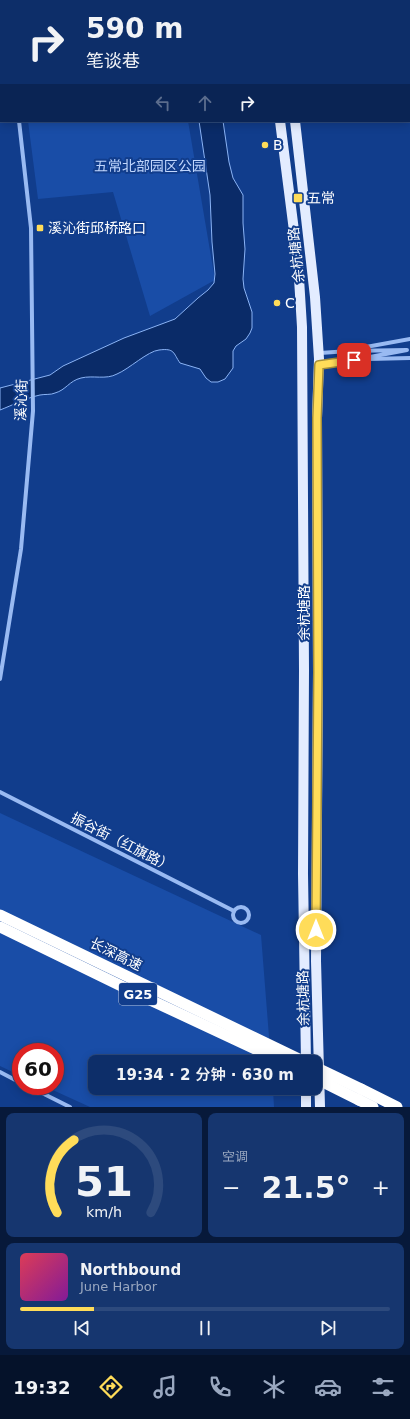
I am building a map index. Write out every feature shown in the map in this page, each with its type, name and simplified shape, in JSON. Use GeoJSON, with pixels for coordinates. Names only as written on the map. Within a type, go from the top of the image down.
{"type":"FeatureCollection","features":[{"type":"Feature","properties":{"kind":"highway","name":"长深高速"},"geometry":{"type":"LineString","coordinates":[[0,915],[291,1055]]}},
{"type":"Feature","properties":{"kind":"highway","name":"长深高速"},"geometry":{"type":"LineString","coordinates":[[0,927],[146,998],[269,1055]]}},
{"type":"Feature","properties":{"kind":"highway"},"geometry":{"type":"LineString","coordinates":[[322,1070],[361,1089],[376,1103],[397,1107]]}},
{"type":"Feature","properties":{"kind":"highway"},"geometry":{"type":"LineString","coordinates":[[322,1082],[359,1100],[400,1107]]}},
{"type":"Feature","properties":{"kind":"main road","name":"余杭塘路"},"geometry":{"type":"LineString","coordinates":[[280,122],[298,262],[302,327],[305,1055]]}},
{"type":"Feature","properties":{"kind":"main road","name":"余杭塘路"},"geometry":{"type":"LineString","coordinates":[[295,122],[315,296],[319,365],[317,418],[318,680],[316,961],[320,1107]]}},
{"type":"Feature","properties":{"kind":"main road"},"geometry":{"type":"LineString","coordinates":[[306,1095],[306,1107]]}},
{"type":"Feature","properties":{"kind":"street","name":"溪沁街"},"geometry":{"type":"LineString","coordinates":[[0,679],[20,549],[33,400],[31,228],[19,122]]}},
{"type":"Feature","properties":{"kind":"street"},"geometry":{"type":"LineString","coordinates":[[348,351],[371,345],[410,339]]}},
{"type":"Feature","properties":{"kind":"street"},"geometry":{"type":"LineString","coordinates":[[318,353],[408,350]]}},
{"type":"Feature","properties":{"kind":"street"},"geometry":{"type":"LineString","coordinates":[[319,365],[408,350]]}},
{"type":"Feature","properties":{"kind":"street"},"geometry":{"type":"LineString","coordinates":[[354,360],[410,358]]}},
{"type":"Feature","properties":{"kind":"street","name":"振谷街（红旗路）"},"geometry":{"type":"LineString","coordinates":[[0,792],[234,911]]}},
{"type":"Feature","properties":{"kind":"street"},"geometry":{"type":"LineString","coordinates":[[0,1072],[12,1078]]}},
{"type":"Feature","properties":{"kind":"street"},"geometry":{"type":"LineString","coordinates":[[46,1095],[70,1107]]}},
{"type":"Feature","properties":{"kind":"green space","name":"五常北部园区公园"},"geometry":{"type":"Polygon","coordinates":[[[28,122],[188,122],[215,280],[150,316],[113,192],[38,199],[28,122]]]}},
{"type":"Feature","properties":{"kind":"green space"},"geometry":{"type":"Polygon","coordinates":[[[0,813],[261,935],[270,1055],[88,1055],[88,1095],[273,1095],[274,1107],[90,1107],[64,1095],[64,1043],[12,1043],[12,1072],[0,1066],[0,813]]]}},
{"type":"Feature","properties":{"kind":"shaded area"},"geometry":{"type":"Polygon","coordinates":[[[199,122],[223,122],[233,178],[243,195],[245,249],[243,279],[244,288],[252,312],[252,328],[250,333],[246,339],[236,346],[233,351],[233,368],[225,379],[218,382],[211,382],[206,378],[200,369],[180,363],[173,352],[168,350],[159,350],[149,353],[122,372],[113,376],[77,379],[59,392],[35,396],[0,410],[0,388],[50,375],[63,366],[124,338],[175,319],[208,290],[214,283],[215,274],[210,195],[199,122]]]}},
{"type":"Feature","properties":{"kind":"place","name":"B"},"geometry":{"type":"Point","coordinates":[265,145]}},
{"type":"Feature","properties":{"kind":"place","name":"五常"},"geometry":{"type":"Point","coordinates":[298,198]}},
{"type":"Feature","properties":{"kind":"place","name":"溪沁街邱桥路口"},"geometry":{"type":"Point","coordinates":[40,228]}},
{"type":"Feature","properties":{"kind":"place","name":"C"},"geometry":{"type":"Point","coordinates":[277,303]}},
{"type":"Feature","properties":{"kind":"route"},"geometry":{"type":"LineString","coordinates":[[316,930],[318,672],[317,418],[319,365],[354,360]]}}]}
